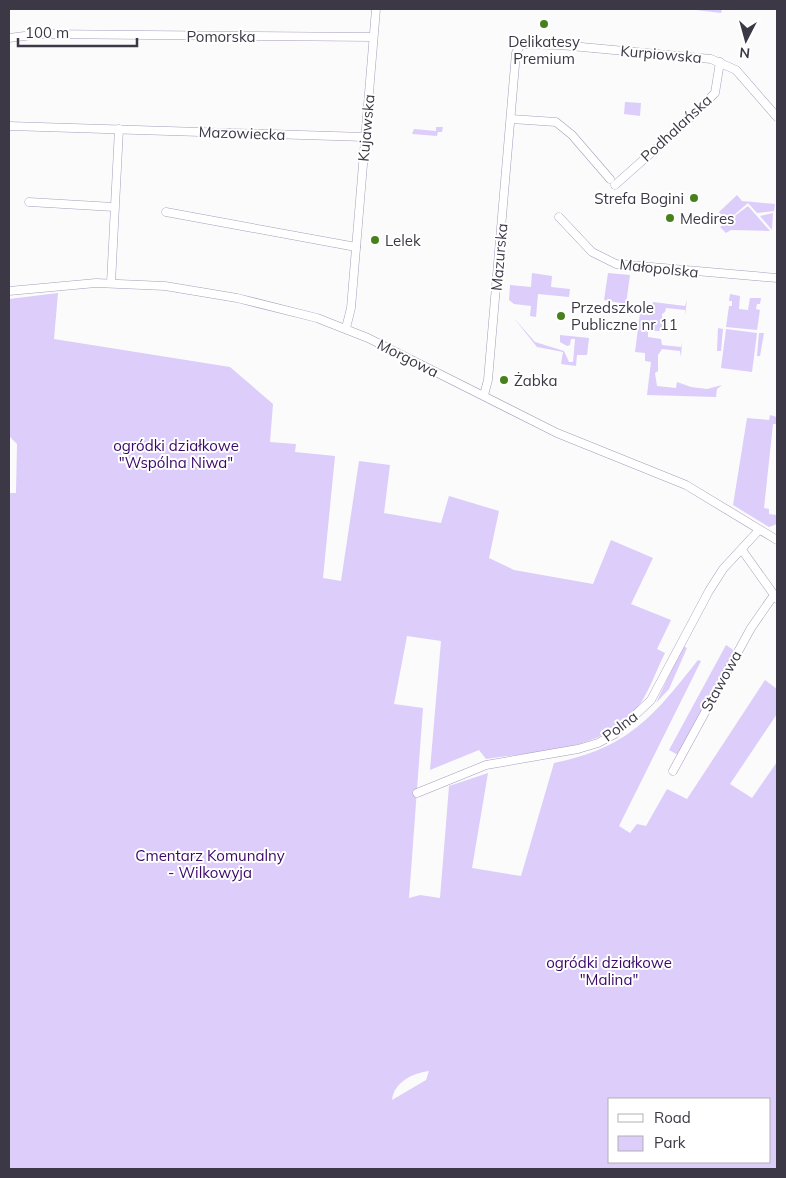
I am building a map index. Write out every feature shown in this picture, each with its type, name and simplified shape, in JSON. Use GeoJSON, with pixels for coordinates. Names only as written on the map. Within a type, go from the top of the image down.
{"type":"FeatureCollection","features":[{"type":"Feature","properties":{"kind":"street","name":"Kujawska"},"geometry":{"type":"LineString","coordinates":[[346,328],[350,314],[376,9]]}},
{"type":"Feature","properties":{"kind":"street","name":"Pomorska"},"geometry":{"type":"LineString","coordinates":[[9,38],[40,34],[373,37]]}},
{"type":"Feature","properties":{"kind":"street","name":"Kurpiowska"},"geometry":{"type":"LineString","coordinates":[[521,44],[706,58],[736,70],[777,117]]}},
{"type":"Feature","properties":{"kind":"street","name":"Mazurska"},"geometry":{"type":"LineString","coordinates":[[484,395],[489,373],[516,53],[521,44]]}},
{"type":"Feature","properties":{"kind":"street","name":"Podhalańska"},"geometry":{"type":"LineString","coordinates":[[511,119],[556,122],[572,135],[612,182],[687,121],[715,93],[720,62]]}},
{"type":"Feature","properties":{"kind":"street","name":"Mazowiecka"},"geometry":{"type":"LineString","coordinates":[[9,126],[365,137]]}},
{"type":"Feature","properties":{"kind":"street"},"geometry":{"type":"LineString","coordinates":[[111,283],[119,130]]}},
{"type":"Feature","properties":{"kind":"street"},"geometry":{"type":"LineString","coordinates":[[29,202],[114,207]]}},
{"type":"Feature","properties":{"kind":"street"},"geometry":{"type":"LineString","coordinates":[[166,212],[356,247]]}},
{"type":"Feature","properties":{"kind":"street","name":"Małopolska"},"geometry":{"type":"LineString","coordinates":[[559,217],[592,252],[616,264],[777,278]]}},
{"type":"Feature","properties":{"kind":"street","name":"Morgowa"},"geometry":{"type":"LineString","coordinates":[[9,291],[111,283],[165,286],[238,298],[288,310],[346,328],[572,440],[686,485],[777,540]]}},
{"type":"Feature","properties":{"kind":"street","name":"Polna"},"geometry":{"type":"LineString","coordinates":[[417,794],[486,765],[578,749],[598,743],[616,734],[651,700],[723,569],[759,530]]}},
{"type":"Feature","properties":{"kind":"street"},"geometry":{"type":"LineString","coordinates":[[742,550],[776,597]]}},
{"type":"Feature","properties":{"kind":"street","name":"Stawowa"},"geometry":{"type":"LineString","coordinates":[[673,771],[751,628],[776,597]]}},
{"type":"Feature","properties":{"kind":"green space"},"geometry":{"type":"Polygon","coordinates":[[[688,9],[722,9],[721,13],[688,9]]]}},
{"type":"Feature","properties":{"kind":"green space"},"geometry":{"type":"Polygon","coordinates":[[[625,102],[641,103],[640,116],[624,114],[625,102]]]}},
{"type":"Feature","properties":{"kind":"green space"},"geometry":{"type":"Polygon","coordinates":[[[436,127],[443,127],[442,132],[438,132],[437,136],[412,134],[414,129],[436,131],[436,127]]]}},
{"type":"Feature","properties":{"kind":"green space"},"geometry":{"type":"Polygon","coordinates":[[[737,195],[742,201],[775,204],[774,211],[757,213],[748,203],[727,221],[719,212],[737,195]]]}},
{"type":"Feature","properties":{"kind":"green space"},"geometry":{"type":"Polygon","coordinates":[[[748,206],[770,231],[731,230],[726,233],[720,227],[748,206]]]}},
{"type":"Feature","properties":{"kind":"green space"},"geometry":{"type":"Polygon","coordinates":[[[773,213],[772,230],[760,216],[773,213]]]}},
{"type":"Feature","properties":{"kind":"green space"},"geometry":{"type":"Polygon","coordinates":[[[532,273],[552,276],[551,287],[570,289],[569,297],[538,294],[536,317],[530,316],[531,306],[514,304],[509,300],[510,285],[531,287],[532,273]]]}},
{"type":"Feature","properties":{"kind":"green space"},"geometry":{"type":"Polygon","coordinates":[[[608,273],[630,275],[626,304],[604,300],[608,273]]]}},
{"type":"Feature","properties":{"kind":"green space"},"geometry":{"type":"Polygon","coordinates":[[[58,293],[54,339],[230,367],[273,404],[270,442],[296,444],[295,452],[335,456],[323,578],[341,581],[359,461],[390,465],[384,513],[441,523],[449,496],[499,511],[489,558],[514,570],[593,584],[611,540],[653,558],[631,604],[671,620],[657,649],[665,653],[640,704],[626,720],[609,732],[590,740],[548,751],[486,759],[479,750],[430,770],[441,641],[407,636],[394,704],[423,708],[409,898],[420,895],[440,898],[449,786],[488,773],[472,868],[521,876],[554,763],[580,757],[620,739],[652,714],[698,660],[701,661],[619,826],[630,833],[637,824],[646,826],[667,789],[687,799],[765,680],[777,689],[777,714],[730,784],[752,798],[777,762],[777,1169],[9,1169],[9,493],[16,493],[17,444],[9,436],[9,299],[58,293]],[[429,1071],[411,1076],[396,1088],[392,1100],[426,1080],[429,1071]]]}},
{"type":"Feature","properties":{"kind":"green space"},"geometry":{"type":"Polygon","coordinates":[[[730,294],[740,296],[739,309],[748,310],[750,298],[761,298],[760,304],[757,304],[756,309],[760,310],[757,330],[726,327],[729,306],[732,306],[732,301],[729,301],[730,294]]]}},
{"type":"Feature","properties":{"kind":"green space"},"geometry":{"type":"Polygon","coordinates":[[[687,300],[685,315],[685,310],[666,308],[662,314],[663,331],[648,331],[648,337],[661,339],[662,345],[681,347],[682,342],[681,357],[680,351],[662,349],[658,355],[658,371],[655,373],[657,386],[676,388],[677,382],[691,387],[707,389],[722,385],[717,389],[716,397],[647,395],[651,362],[645,361],[645,353],[635,352],[640,313],[650,315],[653,302],[685,306],[687,300]]]}},
{"type":"Feature","properties":{"kind":"green space"},"geometry":{"type":"Polygon","coordinates":[[[513,317],[535,342],[564,351],[569,362],[573,362],[575,339],[571,339],[570,345],[567,346],[560,342],[560,335],[589,338],[587,355],[577,355],[576,366],[561,364],[563,352],[537,347],[513,317]]]}},
{"type":"Feature","properties":{"kind":"green space"},"geometry":{"type":"Polygon","coordinates":[[[718,328],[723,329],[721,351],[717,351],[718,328]]]}},
{"type":"Feature","properties":{"kind":"green space"},"geometry":{"type":"Polygon","coordinates":[[[726,329],[757,333],[752,372],[721,368],[726,329]]]}},
{"type":"Feature","properties":{"kind":"green space"},"geometry":{"type":"Polygon","coordinates":[[[759,333],[764,333],[760,356],[757,356],[759,333]]]}},
{"type":"Feature","properties":{"kind":"green space"},"geometry":{"type":"Polygon","coordinates":[[[770,415],[777,417],[777,424],[773,424],[764,508],[769,509],[769,514],[777,515],[777,524],[769,527],[733,505],[747,418],[769,420],[770,415]]]}},
{"type":"Feature","properties":{"kind":"green space"},"geometry":{"type":"Polygon","coordinates":[[[726,645],[735,651],[680,756],[669,750],[726,645]]]}},
{"type":"Feature","properties":{"kind":"green space"},"geometry":{"type":"Polygon","coordinates":[[[683,646],[687,648],[669,689],[656,703],[683,646]]]}},
{"type":"Feature","properties":{"kind":"place","name":"Delikatesy Premium"},"geometry":{"type":"Point","coordinates":[544,24]}},
{"type":"Feature","properties":{"kind":"place","name":"Strefa Bogini"},"geometry":{"type":"Point","coordinates":[694,198]}},
{"type":"Feature","properties":{"kind":"place","name":"Medires"},"geometry":{"type":"Point","coordinates":[670,218]}},
{"type":"Feature","properties":{"kind":"place","name":"Lelek"},"geometry":{"type":"Point","coordinates":[375,240]}},
{"type":"Feature","properties":{"kind":"place","name":"Przedszkole Publiczne nr 11"},"geometry":{"type":"Point","coordinates":[561,316]}},
{"type":"Feature","properties":{"kind":"place","name":"Żabka"},"geometry":{"type":"Point","coordinates":[504,380]}},
{"type":"Feature","properties":{"kind":"park label","name":"ogródki działkowe \"Wspólna Niwa\""},"geometry":{"type":"Point","coordinates":[176,454]}},
{"type":"Feature","properties":{"kind":"park label","name":"Cmentarz Komunalny - Wilkowyja"},"geometry":{"type":"Point","coordinates":[210,864]}},
{"type":"Feature","properties":{"kind":"park label","name":"ogródki działkowe \"Malina\""},"geometry":{"type":"Point","coordinates":[609,970]}}]}
